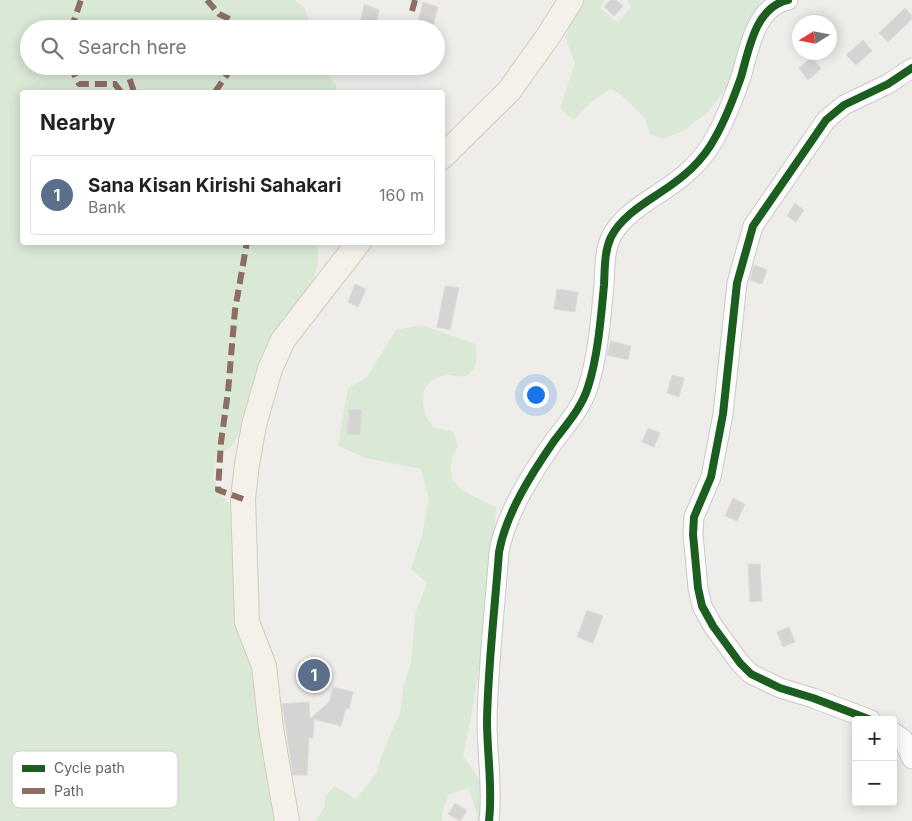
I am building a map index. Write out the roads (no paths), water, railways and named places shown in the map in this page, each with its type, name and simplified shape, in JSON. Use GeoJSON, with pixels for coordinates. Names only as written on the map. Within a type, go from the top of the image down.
{"type":"FeatureCollection","features":[{"type":"Feature","properties":{"kind":"main road"},"geometry":{"type":"LineString","coordinates":[[445,154],[509,92],[571,0]]}},
{"type":"Feature","properties":{"kind":"main road"},"geometry":{"type":"LineString","coordinates":[[287,821],[271,728],[264,666],[247,622],[243,499],[247,464],[254,425],[276,353],[289,333],[357,245]]}},
{"type":"Feature","properties":{"kind":"street"},"geometry":{"type":"LineString","coordinates":[[490,821],[491,795],[488,718],[499,552],[505,526],[518,500],[553,442],[578,408],[588,387],[598,338],[605,262],[608,246],[613,234],[635,210],[688,172],[706,153],[717,135],[755,33],[763,17],[771,9],[788,0]]}},
{"type":"Feature","properties":{"kind":"street"},"geometry":{"type":"LineString","coordinates":[[860,716],[780,688],[752,674],[740,663],[713,626],[702,606],[698,588],[693,534],[694,517],[713,470],[723,414],[737,283],[753,226],[826,120],[844,105],[888,84],[912,68]]}},
{"type":"Feature","properties":{"kind":"street"},"geometry":{"type":"LineString","coordinates":[[897,735],[903,739],[912,759]]}},
{"type":"Feature","properties":{"kind":"place","name":"Sana Kisan Kirishi Sahakari"},"geometry":{"type":"Point","coordinates":[314,675]}}]}
